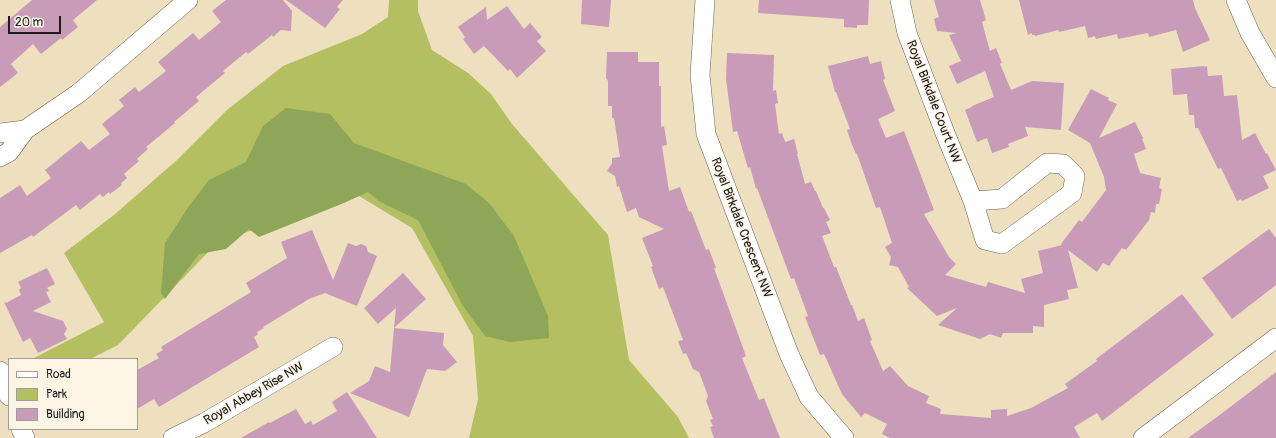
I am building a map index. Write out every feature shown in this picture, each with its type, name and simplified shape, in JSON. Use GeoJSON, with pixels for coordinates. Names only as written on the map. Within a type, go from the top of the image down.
{"type":"FeatureCollection","features":[{"type":"Feature","properties":{"kind":"street"},"geometry":{"type":"LineString","coordinates":[[0,157],[9,152],[25,130],[79,93],[188,0]]}},
{"type":"Feature","properties":{"kind":"street","name":"Royal Birkdale Crescent NW"},"geometry":{"type":"LineString","coordinates":[[705,0],[700,75],[706,134],[789,354],[809,397],[844,438]]}},
{"type":"Feature","properties":{"kind":"street","name":"Royal Birkdale Court NW"},"geometry":{"type":"LineString","coordinates":[[900,0],[907,33],[945,134],[973,201],[985,240],[1002,244],[1072,193],[1075,176],[1063,164],[1047,163],[1002,199],[973,201]]}},
{"type":"Feature","properties":{"kind":"street"},"geometry":{"type":"LineString","coordinates":[[1236,0],[1250,33],[1276,78]]}},
{"type":"Feature","properties":{"kind":"street"},"geometry":{"type":"LineString","coordinates":[[0,133],[25,130]]}},
{"type":"Feature","properties":{"kind":"street"},"geometry":{"type":"LineString","coordinates":[[1143,438],[1276,338]]}},
{"type":"Feature","properties":{"kind":"street","name":"Royal Abbey Rise NW"},"geometry":{"type":"LineString","coordinates":[[174,438],[204,423],[333,347]]}},
{"type":"Feature","properties":{"kind":"street"},"geometry":{"type":"LineString","coordinates":[[0,371],[8,393]]}},
{"type":"Feature","properties":{"kind":"green space"},"geometry":{"type":"Polygon","coordinates":[[[389,0],[418,0],[418,11],[432,50],[468,73],[491,94],[512,124],[608,235],[629,360],[678,417],[689,438],[469,438],[478,399],[473,336],[412,228],[359,196],[219,241],[118,345],[92,358],[34,358],[104,322],[64,253],[114,215],[177,160],[227,110],[283,66],[362,34],[388,17],[389,0]]]}},
{"type":"Feature","properties":{"kind":"green space"},"geometry":{"type":"Polygon","coordinates":[[[286,108],[330,114],[354,143],[466,184],[489,203],[514,236],[548,316],[549,338],[510,342],[485,336],[463,306],[418,220],[380,202],[368,192],[259,237],[249,229],[226,249],[199,254],[165,299],[161,293],[165,243],[189,206],[209,180],[246,162],[263,126],[286,108]]]}},
{"type":"Feature","properties":{"kind":"building"},"geometry":{"type":"Polygon","coordinates":[[[32,0],[97,0],[73,20],[78,27],[62,40],[61,38],[41,54],[33,44],[11,64],[18,73],[0,87],[0,27],[32,0]]]}},
{"type":"Feature","properties":{"kind":"building"},"geometry":{"type":"Polygon","coordinates":[[[226,0],[283,0],[292,11],[291,31],[281,30],[273,37],[272,35],[248,54],[246,52],[223,71],[225,73],[196,97],[199,101],[146,147],[148,149],[137,159],[139,161],[124,174],[127,178],[121,183],[122,185],[110,194],[109,192],[103,197],[100,194],[80,210],[76,205],[33,237],[32,235],[0,253],[0,198],[20,185],[27,196],[51,178],[45,170],[81,141],[89,150],[110,134],[102,124],[124,106],[119,100],[135,87],[139,92],[166,71],[158,62],[193,33],[199,40],[221,22],[212,11],[226,0]]]}},
{"type":"Feature","properties":{"kind":"building"},"geometry":{"type":"Polygon","coordinates":[[[286,0],[343,0],[337,7],[340,9],[325,28],[286,0]]]}},
{"type":"Feature","properties":{"kind":"building"},"geometry":{"type":"Polygon","coordinates":[[[582,0],[611,0],[609,27],[581,24],[582,0]]]}},
{"type":"Feature","properties":{"kind":"building"},"geometry":{"type":"Polygon","coordinates":[[[759,0],[869,0],[868,25],[857,25],[857,28],[844,27],[844,19],[758,13],[759,0]]]}},
{"type":"Feature","properties":{"kind":"building"},"geometry":{"type":"Polygon","coordinates":[[[934,0],[980,0],[986,20],[982,22],[990,51],[996,48],[1002,63],[1000,64],[1011,90],[1032,81],[1064,83],[1061,130],[1025,127],[1028,136],[1008,144],[1009,147],[992,153],[987,138],[977,142],[965,110],[994,97],[985,71],[957,84],[949,66],[961,61],[949,35],[957,33],[937,31],[934,19],[939,17],[934,0]]]}},
{"type":"Feature","properties":{"kind":"building"},"geometry":{"type":"Polygon","coordinates":[[[1019,0],[1193,0],[1195,8],[1210,40],[1183,52],[1176,30],[1149,37],[1148,33],[1118,39],[1117,34],[1096,39],[1095,36],[1088,38],[1085,26],[1059,32],[1058,30],[1035,36],[1032,35],[1032,33],[1028,35],[1019,0]]]}},
{"type":"Feature","properties":{"kind":"building"},"geometry":{"type":"Polygon","coordinates":[[[507,6],[524,29],[530,23],[542,37],[537,41],[546,51],[517,78],[510,69],[508,71],[484,46],[474,54],[463,39],[465,37],[458,27],[486,7],[487,20],[507,6]]]}},
{"type":"Feature","properties":{"kind":"building"},"geometry":{"type":"Polygon","coordinates":[[[607,52],[638,52],[638,62],[659,62],[659,86],[661,86],[661,127],[664,126],[667,145],[662,146],[669,191],[680,187],[689,212],[691,211],[706,250],[709,249],[716,268],[714,268],[746,356],[742,358],[759,400],[764,398],[780,438],[714,438],[710,427],[713,426],[710,420],[713,419],[706,401],[708,396],[699,372],[693,369],[686,353],[683,354],[678,341],[683,340],[663,287],[659,289],[651,267],[653,266],[642,238],[664,229],[639,217],[636,208],[627,212],[619,186],[617,187],[615,176],[607,171],[612,163],[612,158],[620,157],[614,118],[612,118],[612,106],[608,106],[608,81],[606,78],[607,52]]]}},
{"type":"Feature","properties":{"kind":"building"},"geometry":{"type":"Polygon","coordinates":[[[727,53],[774,55],[773,91],[776,90],[778,103],[775,104],[779,134],[782,133],[785,142],[794,139],[805,184],[811,182],[830,220],[826,222],[831,233],[822,236],[858,321],[864,318],[872,340],[870,341],[883,371],[890,366],[908,386],[929,396],[926,403],[941,409],[940,414],[991,418],[991,410],[1007,409],[1007,416],[1031,408],[1068,388],[1065,384],[1097,361],[1096,359],[1182,294],[1214,335],[1102,421],[1097,413],[1074,427],[1080,438],[890,438],[882,434],[887,424],[865,413],[861,417],[842,394],[824,354],[820,355],[805,317],[808,316],[794,278],[791,279],[757,188],[756,189],[750,167],[748,168],[737,131],[733,132],[726,79],[727,53]]]}},
{"type":"Feature","properties":{"kind":"building"},"geometry":{"type":"Polygon","coordinates":[[[868,56],[870,64],[881,61],[885,79],[883,80],[895,111],[878,119],[886,138],[904,131],[934,210],[924,214],[949,257],[956,264],[945,275],[986,287],[988,282],[1025,293],[1021,279],[1043,273],[1038,251],[1062,245],[1061,244],[1079,220],[1082,222],[1106,190],[1104,177],[1090,143],[1068,130],[1091,89],[1117,104],[1099,138],[1135,122],[1143,138],[1142,139],[1146,149],[1134,154],[1140,173],[1161,178],[1159,188],[1162,189],[1159,204],[1156,204],[1155,213],[1151,212],[1149,220],[1126,250],[1122,248],[1109,266],[1103,263],[1097,272],[1068,250],[1078,288],[1067,290],[1069,299],[1044,305],[1044,327],[1033,326],[1033,333],[1003,333],[1001,338],[990,334],[980,339],[938,325],[957,308],[937,316],[907,288],[909,287],[898,267],[889,265],[891,257],[885,247],[892,243],[880,207],[876,208],[857,154],[852,145],[847,130],[850,129],[835,92],[828,66],[868,56]]]}},
{"type":"Feature","properties":{"kind":"building"},"geometry":{"type":"Polygon","coordinates":[[[1207,66],[1208,76],[1222,75],[1224,96],[1237,95],[1242,140],[1255,133],[1276,170],[1263,176],[1269,188],[1242,201],[1241,199],[1237,201],[1221,168],[1218,169],[1198,128],[1195,128],[1194,115],[1189,115],[1187,94],[1173,95],[1171,69],[1207,66]]]}},
{"type":"Feature","properties":{"kind":"building"},"geometry":{"type":"Polygon","coordinates":[[[1269,229],[1276,238],[1276,285],[1232,319],[1202,278],[1269,229]]]}},
{"type":"Feature","properties":{"kind":"building"},"geometry":{"type":"Polygon","coordinates":[[[312,230],[333,280],[348,243],[356,246],[361,244],[366,246],[368,252],[377,256],[357,306],[325,293],[309,299],[257,332],[258,334],[254,337],[259,347],[159,407],[154,399],[138,408],[138,369],[159,358],[156,354],[163,350],[161,347],[251,292],[246,283],[287,258],[281,242],[312,230]]]}},
{"type":"Feature","properties":{"kind":"building"},"geometry":{"type":"Polygon","coordinates":[[[47,268],[55,284],[47,288],[49,291],[46,292],[51,302],[33,311],[63,321],[67,329],[64,334],[67,339],[38,353],[30,338],[23,342],[4,302],[6,303],[21,295],[19,290],[21,288],[18,282],[47,268]]]}},
{"type":"Feature","properties":{"kind":"building"},"geometry":{"type":"Polygon","coordinates":[[[403,273],[426,299],[394,328],[396,308],[378,324],[364,308],[403,273]]]}},
{"type":"Feature","properties":{"kind":"building"},"geometry":{"type":"Polygon","coordinates":[[[394,328],[444,333],[443,345],[457,362],[445,371],[427,369],[409,417],[350,393],[369,381],[375,366],[390,372],[394,328]]]}},
{"type":"Feature","properties":{"kind":"building"},"geometry":{"type":"Polygon","coordinates":[[[1276,372],[1276,438],[1188,438],[1217,417],[1276,372]]]}},
{"type":"Feature","properties":{"kind":"building"},"geometry":{"type":"Polygon","coordinates":[[[347,392],[377,438],[241,438],[296,409],[305,424],[311,421],[313,425],[337,411],[332,402],[347,392]]]}}]}
